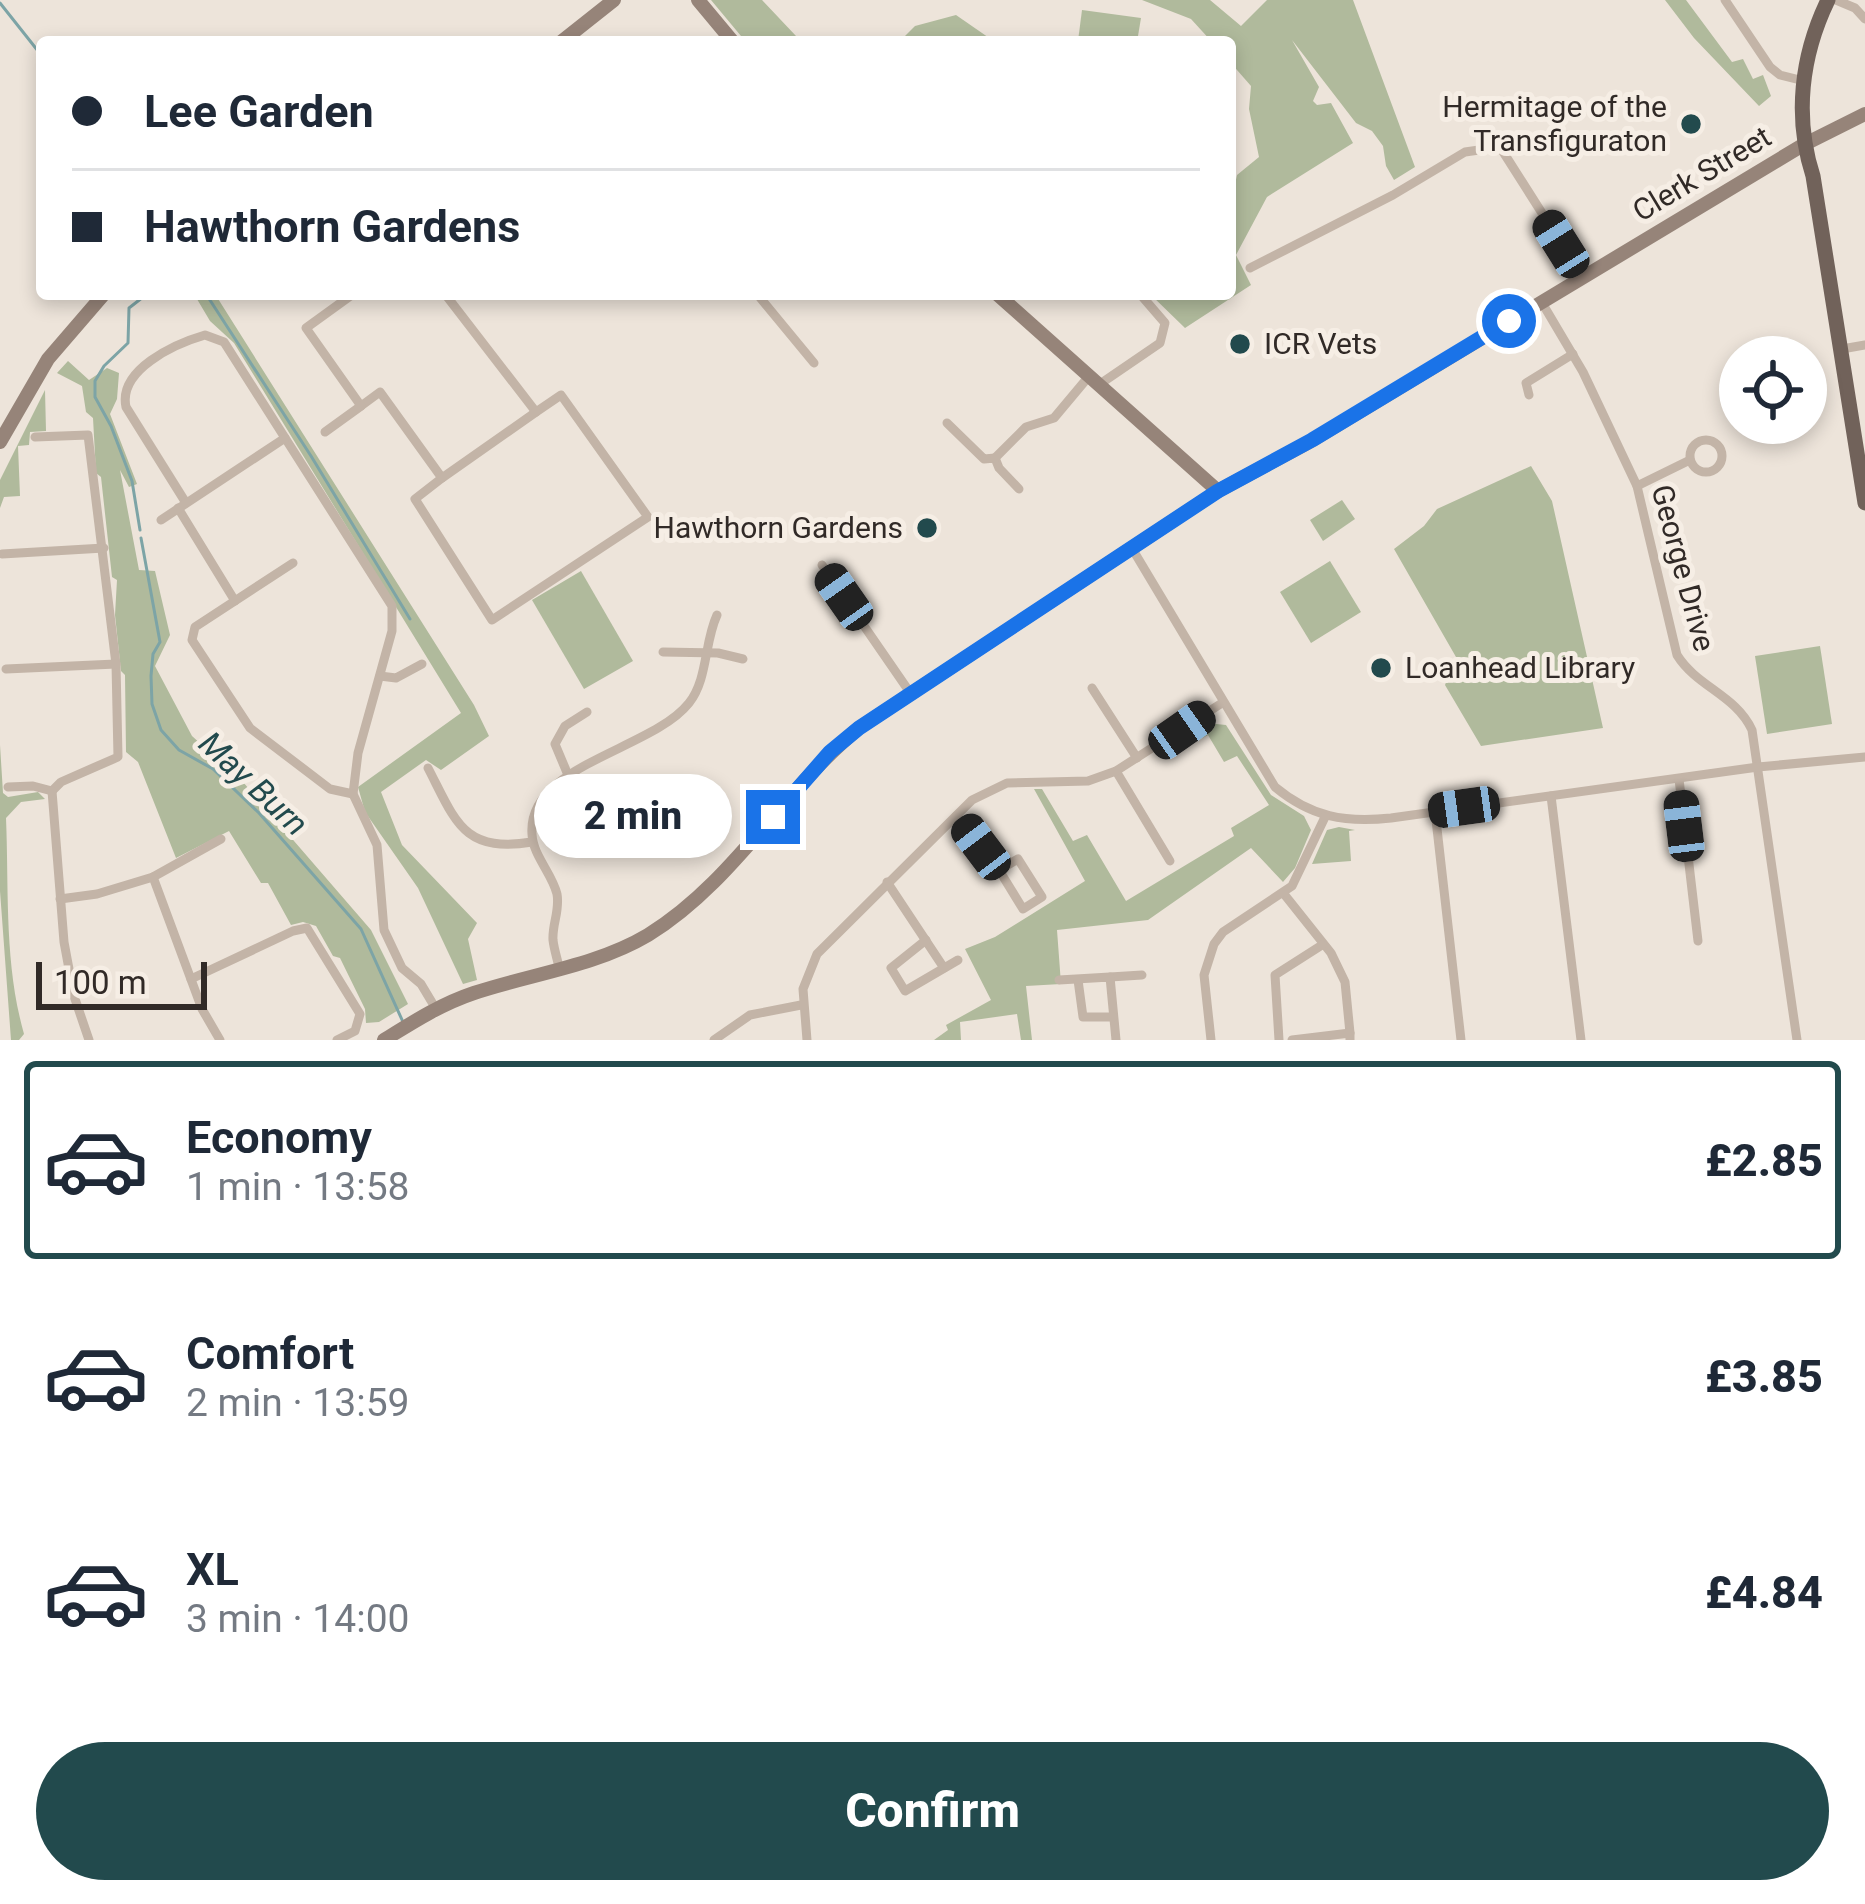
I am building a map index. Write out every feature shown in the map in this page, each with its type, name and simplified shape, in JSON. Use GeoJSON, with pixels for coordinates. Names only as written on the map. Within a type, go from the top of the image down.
{"type":"FeatureCollection","features":[{"type":"Feature","properties":{"kind":"main road"},"geometry":{"type":"LineString","coordinates":[[569,36],[614,0]]}},
{"type":"Feature","properties":{"kind":"main road"},"geometry":{"type":"LineString","coordinates":[[698,0],[729,36]]}},
{"type":"Feature","properties":{"kind":"main road"},"geometry":{"type":"LineString","coordinates":[[1832,0],[1809,45],[1803,146],[1813,176],[1865,503]]}},
{"type":"Feature","properties":{"kind":"main road","name":"Clerk Street"},"geometry":{"type":"LineString","coordinates":[[911,694],[1218,491],[1865,114]]}},
{"type":"Feature","properties":{"kind":"main road"},"geometry":{"type":"LineString","coordinates":[[0,442],[48,359],[99,300]]}},
{"type":"Feature","properties":{"kind":"main road"},"geometry":{"type":"LineString","coordinates":[[1004,300],[1218,491]]}},
{"type":"Feature","properties":{"kind":"main road"},"geometry":{"type":"LineString","coordinates":[[391,1036],[436,1009],[599,958],[654,931],[749,844],[830,752],[911,694]]}},
{"type":"Feature","properties":{"kind":"street"},"geometry":{"type":"LineString","coordinates":[[1725,0],[1770,67],[1804,81]]}},
{"type":"Feature","properties":{"kind":"street"},"geometry":{"type":"LineString","coordinates":[[1832,0],[1865,17]]}},
{"type":"Feature","properties":{"kind":"street"},"geometry":{"type":"LineString","coordinates":[[1250,268],[1465,152],[1500,147],[1582,276]]}},
{"type":"Feature","properties":{"kind":"street"},"geometry":{"type":"LineString","coordinates":[[344,300],[306,328],[362,406]]}},
{"type":"Feature","properties":{"kind":"street"},"geometry":{"type":"LineString","coordinates":[[450,300],[536,412]]}},
{"type":"Feature","properties":{"kind":"street"},"geometry":{"type":"LineString","coordinates":[[762,300],[814,362]]}},
{"type":"Feature","properties":{"kind":"street"},"geometry":{"type":"LineString","coordinates":[[947,423],[984,459],[995,458],[1026,428],[1054,418],[1095,380],[1160,343],[1165,323],[1145,300]]}},
{"type":"Feature","properties":{"kind":"street","name":"George Drive"},"geometry":{"type":"LineString","coordinates":[[1540,302],[1573,354],[1637,486],[1677,655],[1694,678],[1735,704],[1747,719],[1797,1040]]}},
{"type":"Feature","properties":{"kind":"street"},"geometry":{"type":"LineString","coordinates":[[235,601],[126,407],[126,383],[136,372],[193,338],[216,337],[224,342],[392,606],[392,631],[358,753],[353,794],[376,845],[384,931],[403,968],[421,984],[436,1009]]}},
{"type":"Feature","properties":{"kind":"street"},"geometry":{"type":"LineString","coordinates":[[1842,349],[1865,345]]}},
{"type":"Feature","properties":{"kind":"street"},"geometry":{"type":"LineString","coordinates":[[1529,394],[1526,382],[1573,354]]}},
{"type":"Feature","properties":{"kind":"street"},"geometry":{"type":"LineString","coordinates":[[325,432],[380,392],[442,478]]}},
{"type":"Feature","properties":{"kind":"street"},"geometry":{"type":"LineString","coordinates":[[561,395],[648,517],[492,620],[415,499],[442,478],[561,395]]}},
{"type":"Feature","properties":{"kind":"street"},"geometry":{"type":"LineString","coordinates":[[87,419],[116,664],[118,757],[61,782],[52,791],[74,997],[89,1040]]}},
{"type":"Feature","properties":{"kind":"street"},"geometry":{"type":"LineString","coordinates":[[35,437],[88,435]]}},
{"type":"Feature","properties":{"kind":"street"},"geometry":{"type":"LineString","coordinates":[[161,520],[285,438]]}},
{"type":"Feature","properties":{"kind":"street"},"geometry":{"type":"LineString","coordinates":[[995,458],[1019,489]]}},
{"type":"Feature","properties":{"kind":"street"},"geometry":{"type":"LineString","coordinates":[[1637,486],[1690,460]]}},
{"type":"Feature","properties":{"kind":"street"},"geometry":{"type":"LineString","coordinates":[[2,554],[104,548]]}},
{"type":"Feature","properties":{"kind":"street"},"geometry":{"type":"LineString","coordinates":[[1133,550],[1275,787],[1299,806],[1325,817],[1367,820],[1865,757]]}},
{"type":"Feature","properties":{"kind":"street"},"geometry":{"type":"LineString","coordinates":[[293,562],[191,632],[192,640],[250,728],[330,789],[353,794]]}},
{"type":"Feature","properties":{"kind":"street"},"geometry":{"type":"LineString","coordinates":[[821,565],[911,694]]}},
{"type":"Feature","properties":{"kind":"street"},"geometry":{"type":"LineString","coordinates":[[559,967],[553,941],[559,907],[556,890],[532,842],[540,799],[568,776],[674,718],[692,699],[717,615]]}},
{"type":"Feature","properties":{"kind":"street"},"geometry":{"type":"LineString","coordinates":[[663,652],[743,659]]}},
{"type":"Feature","properties":{"kind":"street"},"geometry":{"type":"LineString","coordinates":[[6,669],[116,664]]}},
{"type":"Feature","properties":{"kind":"street"},"geometry":{"type":"LineString","coordinates":[[380,676],[396,678],[422,664]]}},
{"type":"Feature","properties":{"kind":"street"},"geometry":{"type":"LineString","coordinates":[[1092,688],[1137,758]]}},
{"type":"Feature","properties":{"kind":"street"},"geometry":{"type":"LineString","coordinates":[[807,1040],[801,1005],[807,970],[817,954],[972,800],[1007,783],[1088,781],[1116,771],[1222,703]]}},
{"type":"Feature","properties":{"kind":"street"},"geometry":{"type":"LineString","coordinates":[[568,776],[555,744],[566,726],[587,712]]}},
{"type":"Feature","properties":{"kind":"street"},"geometry":{"type":"LineString","coordinates":[[1116,771],[1170,862]]}},
{"type":"Feature","properties":{"kind":"street"},"geometry":{"type":"LineString","coordinates":[[434,773],[454,817],[476,840],[508,846],[532,842]]}},
{"type":"Feature","properties":{"kind":"street"},"geometry":{"type":"LineString","coordinates":[[1679,779],[1698,940]]}},
{"type":"Feature","properties":{"kind":"street"},"geometry":{"type":"LineString","coordinates":[[8,787],[33,785],[52,791]]}},
{"type":"Feature","properties":{"kind":"street"},"geometry":{"type":"LineString","coordinates":[[1551,796],[1581,1040]]}},
{"type":"Feature","properties":{"kind":"street"},"geometry":{"type":"LineString","coordinates":[[1435,811],[1461,1040]]}},
{"type":"Feature","properties":{"kind":"street"},"geometry":{"type":"LineString","coordinates":[[956,816],[1023,908],[1042,897],[1018,860],[999,870]]}},
{"type":"Feature","properties":{"kind":"street"},"geometry":{"type":"LineString","coordinates":[[1211,1040],[1204,975],[1214,944],[1223,932],[1284,894],[1300,876],[1325,817]]}},
{"type":"Feature","properties":{"kind":"street"},"geometry":{"type":"LineString","coordinates":[[60,898],[98,894],[153,877],[221,839]]}},
{"type":"Feature","properties":{"kind":"street"},"geometry":{"type":"LineString","coordinates":[[153,877],[191,979],[220,1040]]}},
{"type":"Feature","properties":{"kind":"street"},"geometry":{"type":"LineString","coordinates":[[887,883],[944,968]]}},
{"type":"Feature","properties":{"kind":"street"},"geometry":{"type":"LineString","coordinates":[[1284,894],[1345,982],[1350,1036],[1292,1040]]}},
{"type":"Feature","properties":{"kind":"street"},"geometry":{"type":"LineString","coordinates":[[191,979],[307,928],[360,1014],[356,1031],[337,1040]]}},
{"type":"Feature","properties":{"kind":"street"},"geometry":{"type":"LineString","coordinates":[[926,940],[891,968],[905,992],[958,960]]}},
{"type":"Feature","properties":{"kind":"street"},"geometry":{"type":"LineString","coordinates":[[1279,1040],[1275,975],[1322,945]]}},
{"type":"Feature","properties":{"kind":"street"},"geometry":{"type":"LineString","coordinates":[[1059,980],[1142,974]]}},
{"type":"Feature","properties":{"kind":"street"},"geometry":{"type":"LineString","coordinates":[[1110,977],[1116,1040]]}},
{"type":"Feature","properties":{"kind":"street"},"geometry":{"type":"LineString","coordinates":[[1078,980],[1083,1017],[1113,1017]]}},
{"type":"Feature","properties":{"kind":"street"},"geometry":{"type":"LineString","coordinates":[[714,1040],[750,1015],[801,1005]]}},
{"type":"Feature","properties":{"kind":"green space"},"geometry":{"type":"Polygon","coordinates":[[[711,0],[762,0],[796,36],[741,36],[711,0]]]}},
{"type":"Feature","properties":{"kind":"green space"},"geometry":{"type":"Polygon","coordinates":[[[1142,0],[1210,0],[1241,26],[1267,0],[1353,0],[1415,167],[1394,180],[1383,146],[1372,131],[1356,123],[1292,40],[1319,87],[1313,101],[1331,103],[1353,143],[1267,197],[1236,255],[1237,175],[1259,157],[1249,109],[1251,86],[1236,69],[1236,36],[1207,36],[1191,19],[1142,0]]]}},
{"type":"Feature","properties":{"kind":"green space"},"geometry":{"type":"Polygon","coordinates":[[[1665,0],[1686,0],[1732,62],[1743,59],[1753,79],[1763,75],[1771,96],[1759,106],[1665,0]]]}},
{"type":"Feature","properties":{"kind":"green space"},"geometry":{"type":"Polygon","coordinates":[[[1082,10],[1141,18],[1138,36],[1079,36],[1082,10]]]}},
{"type":"Feature","properties":{"kind":"green space"},"geometry":{"type":"Polygon","coordinates":[[[956,15],[986,36],[905,36],[915,26],[956,15]]]}},
{"type":"Feature","properties":{"kind":"green space"},"geometry":{"type":"Polygon","coordinates":[[[1236,255],[1251,285],[1236,295],[1236,255]]]}},
{"type":"Feature","properties":{"kind":"green space"},"geometry":{"type":"Polygon","coordinates":[[[198,300],[219,300],[489,736],[441,770],[426,760],[381,792],[402,845],[477,923],[468,939],[477,980],[463,984],[418,888],[365,812],[358,787],[461,713],[234,343],[210,321],[198,300]]]}},
{"type":"Feature","properties":{"kind":"green space"},"geometry":{"type":"Polygon","coordinates":[[[1156,300],[1228,300],[1185,328],[1156,300]]]}},
{"type":"Feature","properties":{"kind":"green space"},"geometry":{"type":"Polygon","coordinates":[[[68,361],[89,380],[107,368],[119,373],[117,399],[110,414],[137,484],[129,487],[120,470],[139,570],[155,571],[170,635],[155,666],[192,736],[243,782],[371,930],[408,1004],[379,1022],[366,1023],[365,1009],[340,958],[333,956],[316,926],[291,925],[268,883],[261,883],[229,831],[176,858],[138,762],[126,752],[125,675],[115,615],[117,580],[112,577],[101,477],[96,473],[93,418],[86,412],[82,386],[57,373],[68,361]]]}},
{"type":"Feature","properties":{"kind":"green space"},"geometry":{"type":"Polygon","coordinates":[[[45,390],[46,431],[30,432],[29,445],[18,446],[20,496],[4,497],[0,508],[0,480],[45,390]]]}},
{"type":"Feature","properties":{"kind":"green space"},"geometry":{"type":"Polygon","coordinates":[[[1531,466],[1552,501],[1603,728],[1481,746],[1445,685],[1456,657],[1394,549],[1437,509],[1531,466]]]}},
{"type":"Feature","properties":{"kind":"green space"},"geometry":{"type":"Polygon","coordinates":[[[1342,500],[1355,519],[1323,541],[1310,520],[1342,500]]]}},
{"type":"Feature","properties":{"kind":"green space"},"geometry":{"type":"Polygon","coordinates":[[[1330,561],[1361,612],[1311,643],[1280,592],[1330,561]]]}},
{"type":"Feature","properties":{"kind":"green space"},"geometry":{"type":"Polygon","coordinates":[[[581,571],[633,661],[584,689],[532,600],[581,571]]]}},
{"type":"Feature","properties":{"kind":"green space"},"geometry":{"type":"Polygon","coordinates":[[[1820,646],[1832,724],[1767,734],[1755,656],[1820,646]]]}},
{"type":"Feature","properties":{"kind":"green space"},"geometry":{"type":"Polygon","coordinates":[[[1206,723],[1226,725],[1271,795],[1304,816],[1311,830],[1295,868],[1283,882],[1251,848],[1148,920],[1057,930],[1061,984],[1026,986],[1032,1040],[1021,1040],[1017,1014],[960,1022],[961,1040],[934,1040],[948,1030],[946,1025],[991,1000],[965,949],[995,937],[1085,881],[1034,789],[1042,789],[1073,841],[1087,835],[1126,901],[1234,836],[1231,828],[1269,805],[1237,756],[1224,762],[1208,735],[1198,740],[1197,728],[1206,723]]]}},
{"type":"Feature","properties":{"kind":"green space"},"geometry":{"type":"Polygon","coordinates":[[[0,745],[3,793],[8,797],[38,792],[45,799],[21,802],[6,818],[10,953],[24,1034],[19,1040],[11,1040],[0,891],[0,745]]]}},
{"type":"Feature","properties":{"kind":"green space"},"geometry":{"type":"Polygon","coordinates":[[[1327,830],[1355,830],[1349,831],[1351,861],[1312,864],[1327,830]]]}},
{"type":"Feature","properties":{"kind":"waterway"},"geometry":{"type":"LineString","coordinates":[[0,3],[36,48]]}},
{"type":"Feature","properties":{"kind":"waterway","name":"May Burn"},"geometry":{"type":"LineString","coordinates":[[139,300],[129,308],[128,343],[104,366],[95,381],[95,397],[132,481],[140,530]]}},
{"type":"Feature","properties":{"kind":"waterway"},"geometry":{"type":"LineString","coordinates":[[210,300],[410,619]]}},
{"type":"Feature","properties":{"kind":"waterway","name":"May Burn"},"geometry":{"type":"LineString","coordinates":[[141,538],[160,642],[153,654],[151,676],[152,704],[161,730],[179,750],[213,769],[259,813],[361,929],[403,1022]]}},
{"type":"Feature","properties":{"kind":"place","name":"Hermitage of the Transfiguraton"},"geometry":{"type":"Point","coordinates":[1691,124]}},
{"type":"Feature","properties":{"kind":"place","name":"ICR Vets"},"geometry":{"type":"Point","coordinates":[1240,344]}},
{"type":"Feature","properties":{"kind":"place","name":"Hawthorn Gardens"},"geometry":{"type":"Point","coordinates":[927,528]}},
{"type":"Feature","properties":{"kind":"place","name":"Loanhead Library"},"geometry":{"type":"Point","coordinates":[1381,668]}},
{"type":"Feature","properties":{"kind":"route"},"geometry":{"type":"LineString","coordinates":[[773,817],[830,752],[859,728],[1218,491],[1509,321]]}}]}
